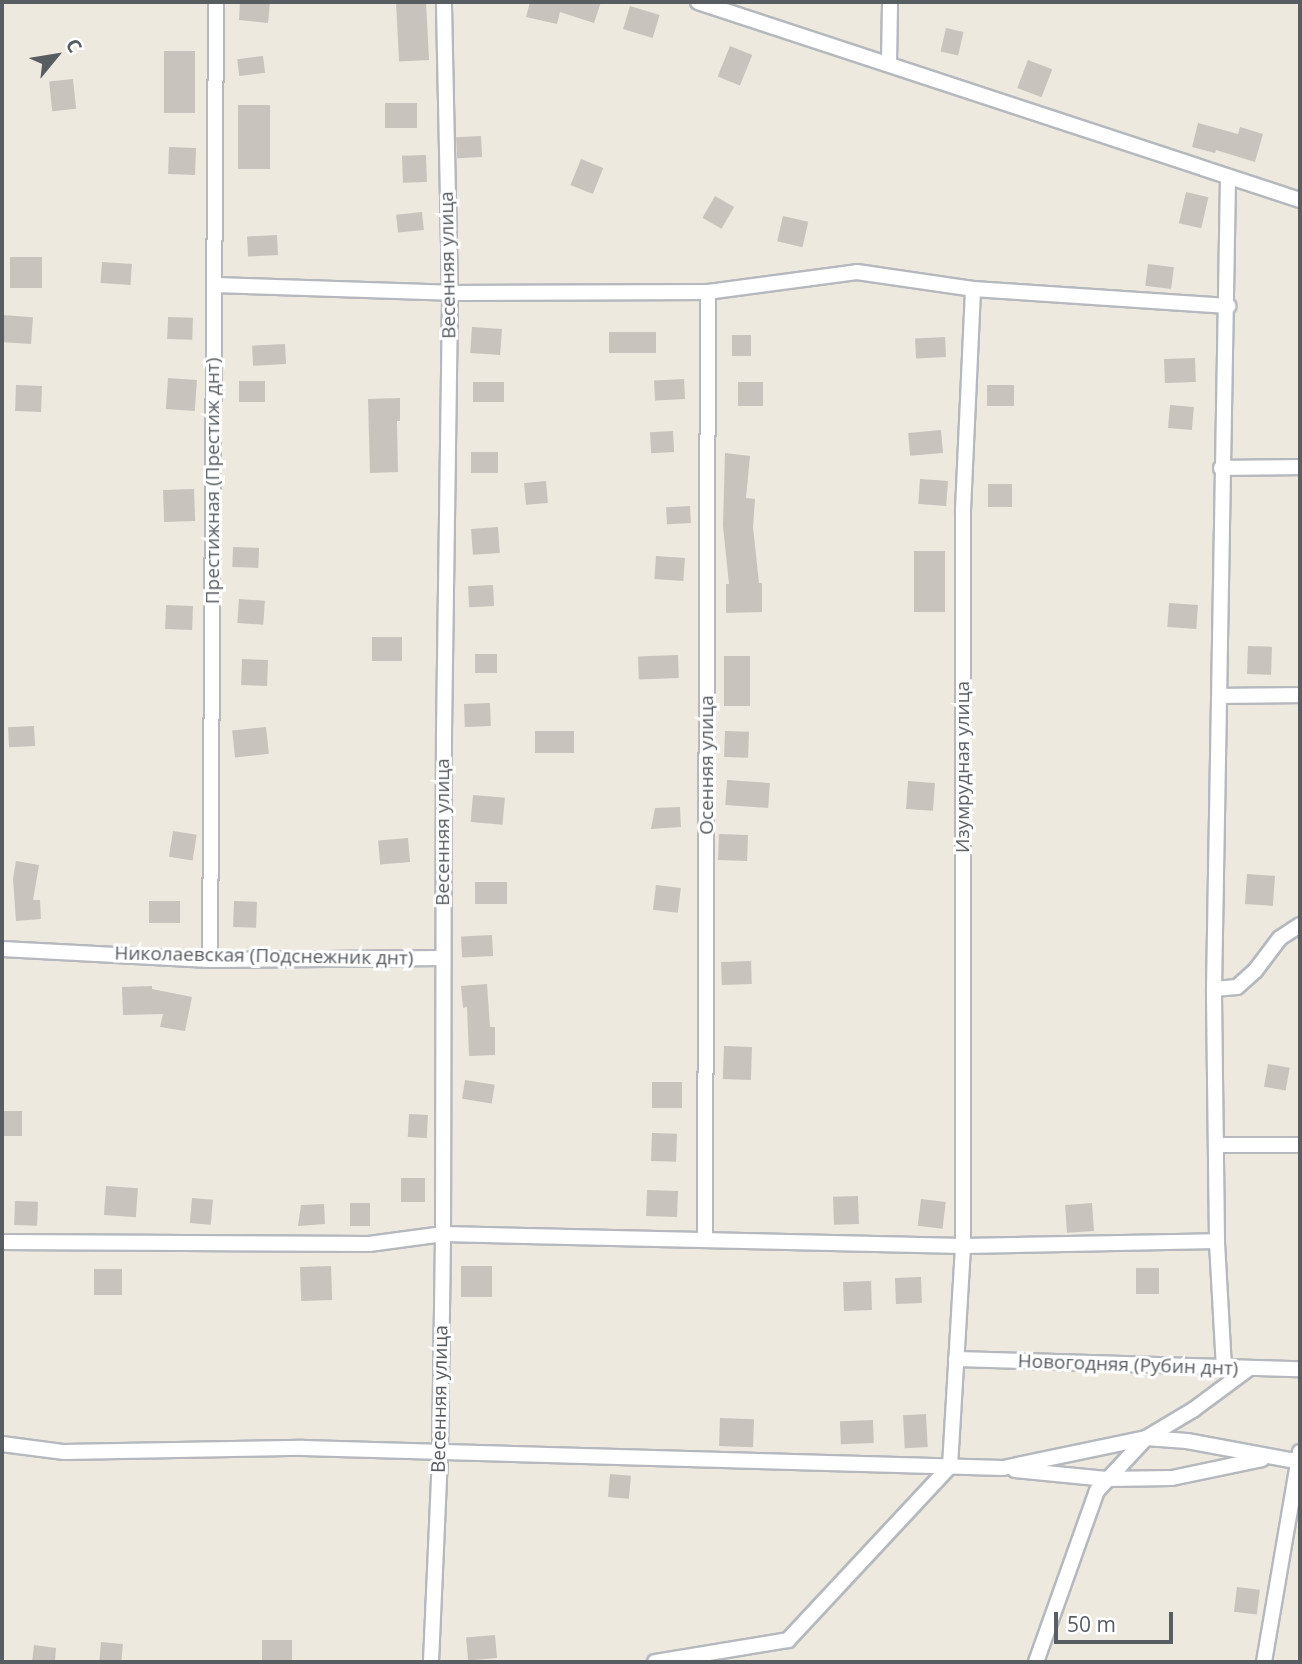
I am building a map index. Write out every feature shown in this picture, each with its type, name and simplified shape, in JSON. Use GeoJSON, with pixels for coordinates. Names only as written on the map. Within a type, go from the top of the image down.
{"type":"FeatureCollection","features":[{"type":"Feature","properties":{"kind":"street","name":"Престижная (Престиж днт)"},"geometry":{"type":"LineString","coordinates":[[210,960],[216,2]]}},
{"type":"Feature","properties":{"kind":"street","name":"Весенняя улица"},"geometry":{"type":"LineString","coordinates":[[431,1662],[440,1452],[443,1234],[450,293],[444,2]]}},
{"type":"Feature","properties":{"kind":"street"},"geometry":{"type":"LineString","coordinates":[[698,2],[889,62],[1300,200]]}},
{"type":"Feature","properties":{"kind":"street"},"geometry":{"type":"LineString","coordinates":[[889,62],[890,2]]}},
{"type":"Feature","properties":{"kind":"street"},"geometry":{"type":"LineString","coordinates":[[1224,1368],[1217,1241],[1214,989],[1221,696],[1221,468],[1228,306],[1228,177]]}},
{"type":"Feature","properties":{"kind":"street"},"geometry":{"type":"LineString","coordinates":[[215,285],[450,293],[708,292],[857,272],[973,289],[1228,306]]}},
{"type":"Feature","properties":{"kind":"street","name":"Изумрудная улица"},"geometry":{"type":"LineString","coordinates":[[950,1466],[963,1246],[963,510],[973,289]]}},
{"type":"Feature","properties":{"kind":"street","name":"Осенняя улица"},"geometry":{"type":"LineString","coordinates":[[705,1238],[708,292]]}},
{"type":"Feature","properties":{"kind":"street"},"geometry":{"type":"LineString","coordinates":[[1221,468],[1300,467]]}},
{"type":"Feature","properties":{"kind":"street"},"geometry":{"type":"LineString","coordinates":[[1221,696],[1300,695]]}},
{"type":"Feature","properties":{"kind":"street"},"geometry":{"type":"LineString","coordinates":[[1214,989],[1237,987],[1255,971],[1280,938],[1300,925]]}},
{"type":"Feature","properties":{"kind":"street","name":"Николаевская (Подснежник днт)"},"geometry":{"type":"LineString","coordinates":[[2,949],[210,960],[443,958]]}},
{"type":"Feature","properties":{"kind":"street"},"geometry":{"type":"LineString","coordinates":[[1217,1145],[1300,1145]]}},
{"type":"Feature","properties":{"kind":"street"},"geometry":{"type":"LineString","coordinates":[[2,1242],[369,1244],[443,1234],[963,1246],[1217,1241]]}},
{"type":"Feature","properties":{"kind":"street","name":"Новогодняя (Рубин днт)"},"geometry":{"type":"LineString","coordinates":[[956,1359],[1300,1369]]}},
{"type":"Feature","properties":{"kind":"street"},"geometry":{"type":"LineString","coordinates":[[1036,1662],[1097,1491],[1146,1438],[1193,1410],[1248,1368]]}},
{"type":"Feature","properties":{"kind":"street"},"geometry":{"type":"LineString","coordinates":[[1003,1468],[1146,1438],[1187,1441],[1269,1457],[1300,1459],[1264,1662]]}},
{"type":"Feature","properties":{"kind":"street"},"geometry":{"type":"LineString","coordinates":[[2,1444],[64,1452],[303,1448],[950,1466],[1003,1468],[1107,1479],[1172,1478],[1269,1457]]}},
{"type":"Feature","properties":{"kind":"street"},"geometry":{"type":"LineString","coordinates":[[655,1662],[788,1640],[950,1466]]}},
{"type":"Feature","properties":{"kind":"building"},"geometry":{"type":"Polygon","coordinates":[[[240,2],[270,2],[268,23],[239,20],[240,2]]]}},
{"type":"Feature","properties":{"kind":"building"},"geometry":{"type":"Polygon","coordinates":[[[426,2],[429,60],[399,61],[396,4],[426,2]]]}},
{"type":"Feature","properties":{"kind":"building"},"geometry":{"type":"Polygon","coordinates":[[[530,2],[601,2],[594,23],[560,12],[557,24],[526,17],[530,2]]]}},
{"type":"Feature","properties":{"kind":"building"},"geometry":{"type":"Polygon","coordinates":[[[630,6],[660,15],[653,38],[623,29],[630,6]]]}},
{"type":"Feature","properties":{"kind":"building"},"geometry":{"type":"Polygon","coordinates":[[[946,28],[964,32],[958,55],[941,51],[946,28]]]}},
{"type":"Feature","properties":{"kind":"building"},"geometry":{"type":"Polygon","coordinates":[[[730,46],[752,55],[740,86],[718,77],[730,46]]]}},
{"type":"Feature","properties":{"kind":"building"},"geometry":{"type":"Polygon","coordinates":[[[164,51],[195,51],[195,113],[164,113],[164,51]]]}},
{"type":"Feature","properties":{"kind":"building"},"geometry":{"type":"Polygon","coordinates":[[[263,56],[265,73],[239,76],[237,59],[263,56]]]}},
{"type":"Feature","properties":{"kind":"building"},"geometry":{"type":"Polygon","coordinates":[[[1028,60],[1052,69],[1042,97],[1017,88],[1028,60]]]}},
{"type":"Feature","properties":{"kind":"building"},"geometry":{"type":"Polygon","coordinates":[[[73,79],[76,109],[52,111],[49,82],[73,79]]]}},
{"type":"Feature","properties":{"kind":"building"},"geometry":{"type":"Polygon","coordinates":[[[385,103],[417,103],[417,128],[385,128],[385,103]]]}},
{"type":"Feature","properties":{"kind":"building"},"geometry":{"type":"Polygon","coordinates":[[[238,105],[270,105],[270,169],[238,169],[238,105]]]}},
{"type":"Feature","properties":{"kind":"building"},"geometry":{"type":"Polygon","coordinates":[[[1198,123],[1238,134],[1240,127],[1263,134],[1255,162],[1216,150],[1215,153],[1192,147],[1198,123]]]}},
{"type":"Feature","properties":{"kind":"building"},"geometry":{"type":"Polygon","coordinates":[[[481,136],[482,157],[457,158],[456,137],[481,136]]]}},
{"type":"Feature","properties":{"kind":"building"},"geometry":{"type":"Polygon","coordinates":[[[169,147],[196,148],[195,175],[168,174],[169,147]]]}},
{"type":"Feature","properties":{"kind":"building"},"geometry":{"type":"Polygon","coordinates":[[[426,155],[427,182],[403,183],[402,156],[426,155]]]}},
{"type":"Feature","properties":{"kind":"building"},"geometry":{"type":"Polygon","coordinates":[[[581,159],[603,168],[593,194],[571,185],[581,159]]]}},
{"type":"Feature","properties":{"kind":"building"},"geometry":{"type":"Polygon","coordinates":[[[1186,192],[1208,197],[1201,228],[1179,223],[1186,192]]]}},
{"type":"Feature","properties":{"kind":"building"},"geometry":{"type":"Polygon","coordinates":[[[715,196],[734,207],[722,229],[702,218],[715,196]]]}},
{"type":"Feature","properties":{"kind":"building"},"geometry":{"type":"Polygon","coordinates":[[[422,212],[424,230],[398,233],[396,215],[422,212]]]}},
{"type":"Feature","properties":{"kind":"building"},"geometry":{"type":"Polygon","coordinates":[[[783,216],[808,222],[802,247],[777,241],[783,216]]]}},
{"type":"Feature","properties":{"kind":"building"},"geometry":{"type":"Polygon","coordinates":[[[277,235],[278,255],[248,257],[247,237],[277,235]]]}},
{"type":"Feature","properties":{"kind":"building"},"geometry":{"type":"Polygon","coordinates":[[[10,257],[42,257],[42,288],[10,288],[10,257]]]}},
{"type":"Feature","properties":{"kind":"building"},"geometry":{"type":"Polygon","coordinates":[[[102,262],[132,264],[130,285],[101,283],[102,262]]]}},
{"type":"Feature","properties":{"kind":"building"},"geometry":{"type":"Polygon","coordinates":[[[1148,264],[1174,267],[1171,289],[1145,286],[1148,264]]]}},
{"type":"Feature","properties":{"kind":"building"},"geometry":{"type":"Polygon","coordinates":[[[2,315],[33,317],[31,344],[2,342],[2,315]]]}},
{"type":"Feature","properties":{"kind":"building"},"geometry":{"type":"Polygon","coordinates":[[[168,317],[193,318],[192,340],[167,339],[168,317]]]}},
{"type":"Feature","properties":{"kind":"building"},"geometry":{"type":"Polygon","coordinates":[[[472,327],[502,329],[500,355],[470,353],[472,327]]]}},
{"type":"Feature","properties":{"kind":"building"},"geometry":{"type":"Polygon","coordinates":[[[609,332],[656,332],[656,353],[609,353],[609,332]]]}},
{"type":"Feature","properties":{"kind":"building"},"geometry":{"type":"Polygon","coordinates":[[[732,335],[751,335],[751,356],[732,356],[732,335]]]}},
{"type":"Feature","properties":{"kind":"building"},"geometry":{"type":"Polygon","coordinates":[[[945,337],[946,357],[916,359],[915,339],[945,337]]]}},
{"type":"Feature","properties":{"kind":"building"},"geometry":{"type":"Polygon","coordinates":[[[285,344],[286,364],[253,366],[252,346],[285,344]]]}},
{"type":"Feature","properties":{"kind":"building"},"geometry":{"type":"Polygon","coordinates":[[[1195,358],[1196,382],[1165,383],[1164,359],[1195,358]]]}},
{"type":"Feature","properties":{"kind":"building"},"geometry":{"type":"Polygon","coordinates":[[[168,378],[197,380],[195,411],[166,409],[168,378]]]}},
{"type":"Feature","properties":{"kind":"building"},"geometry":{"type":"Polygon","coordinates":[[[684,379],[685,399],[655,401],[654,381],[684,379]]]}},
{"type":"Feature","properties":{"kind":"building"},"geometry":{"type":"Polygon","coordinates":[[[239,381],[265,381],[265,402],[239,402],[239,381]]]}},
{"type":"Feature","properties":{"kind":"building"},"geometry":{"type":"Polygon","coordinates":[[[473,382],[504,382],[504,402],[473,402],[473,382]]]}},
{"type":"Feature","properties":{"kind":"building"},"geometry":{"type":"Polygon","coordinates":[[[738,382],[763,382],[763,406],[738,406],[738,382]]]}},
{"type":"Feature","properties":{"kind":"building"},"geometry":{"type":"Polygon","coordinates":[[[16,385],[42,386],[41,412],[15,411],[16,385]]]}},
{"type":"Feature","properties":{"kind":"building"},"geometry":{"type":"Polygon","coordinates":[[[987,385],[1014,385],[1014,406],[987,406],[987,385]]]}},
{"type":"Feature","properties":{"kind":"building"},"geometry":{"type":"Polygon","coordinates":[[[400,398],[400,421],[397,421],[398,472],[370,473],[368,399],[400,398]]]}},
{"type":"Feature","properties":{"kind":"building"},"geometry":{"type":"Polygon","coordinates":[[[1170,405],[1194,407],[1192,430],[1168,428],[1170,405]]]}},
{"type":"Feature","properties":{"kind":"building"},"geometry":{"type":"Polygon","coordinates":[[[941,430],[943,453],[910,456],[908,433],[941,430]]]}},
{"type":"Feature","properties":{"kind":"building"},"geometry":{"type":"Polygon","coordinates":[[[673,431],[674,452],[651,453],[650,432],[673,431]]]}},
{"type":"Feature","properties":{"kind":"building"},"geometry":{"type":"Polygon","coordinates":[[[471,452],[498,452],[498,473],[471,473],[471,452]]]}},
{"type":"Feature","properties":{"kind":"building"},"geometry":{"type":"Polygon","coordinates":[[[725,453],[750,456],[746,498],[755,499],[753,527],[759,583],[762,583],[762,612],[726,613],[726,584],[729,584],[723,526],[725,453]]]}},
{"type":"Feature","properties":{"kind":"building"},"geometry":{"type":"Polygon","coordinates":[[[920,479],[948,481],[946,506],[918,504],[920,479]]]}},
{"type":"Feature","properties":{"kind":"building"},"geometry":{"type":"Polygon","coordinates":[[[546,481],[548,503],[526,505],[524,483],[546,481]]]}},
{"type":"Feature","properties":{"kind":"building"},"geometry":{"type":"Polygon","coordinates":[[[988,484],[1012,484],[1012,507],[988,507],[988,484]]]}},
{"type":"Feature","properties":{"kind":"building"},"geometry":{"type":"Polygon","coordinates":[[[194,489],[195,521],[164,522],[163,490],[194,489]]]}},
{"type":"Feature","properties":{"kind":"building"},"geometry":{"type":"Polygon","coordinates":[[[690,506],[691,523],[667,524],[666,507],[690,506]]]}},
{"type":"Feature","properties":{"kind":"building"},"geometry":{"type":"Polygon","coordinates":[[[498,527],[500,553],[473,555],[471,529],[498,527]]]}},
{"type":"Feature","properties":{"kind":"building"},"geometry":{"type":"Polygon","coordinates":[[[233,547],[259,548],[258,568],[232,567],[233,547]]]}},
{"type":"Feature","properties":{"kind":"building"},"geometry":{"type":"Polygon","coordinates":[[[914,551],[945,551],[945,612],[914,612],[914,551]]]}},
{"type":"Feature","properties":{"kind":"building"},"geometry":{"type":"Polygon","coordinates":[[[656,556],[685,558],[683,581],[654,579],[656,556]]]}},
{"type":"Feature","properties":{"kind":"building"},"geometry":{"type":"Polygon","coordinates":[[[493,585],[494,606],[469,607],[468,586],[493,585]]]}},
{"type":"Feature","properties":{"kind":"building"},"geometry":{"type":"Polygon","coordinates":[[[239,599],[265,601],[263,625],[237,623],[239,599]]]}},
{"type":"Feature","properties":{"kind":"building"},"geometry":{"type":"Polygon","coordinates":[[[1169,603],[1198,605],[1196,629],[1167,627],[1169,603]]]}},
{"type":"Feature","properties":{"kind":"building"},"geometry":{"type":"Polygon","coordinates":[[[166,605],[193,606],[192,630],[165,629],[166,605]]]}},
{"type":"Feature","properties":{"kind":"building"},"geometry":{"type":"Polygon","coordinates":[[[372,637],[402,637],[402,661],[372,661],[372,637]]]}},
{"type":"Feature","properties":{"kind":"building"},"geometry":{"type":"Polygon","coordinates":[[[1248,646],[1272,647],[1271,675],[1247,674],[1248,646]]]}},
{"type":"Feature","properties":{"kind":"building"},"geometry":{"type":"Polygon","coordinates":[[[475,654],[497,654],[497,673],[475,673],[475,654]]]}},
{"type":"Feature","properties":{"kind":"building"},"geometry":{"type":"Polygon","coordinates":[[[678,655],[679,678],[639,679],[638,656],[678,655]]]}},
{"type":"Feature","properties":{"kind":"building"},"geometry":{"type":"Polygon","coordinates":[[[724,656],[750,656],[750,706],[724,706],[724,656]]]}},
{"type":"Feature","properties":{"kind":"building"},"geometry":{"type":"Polygon","coordinates":[[[242,659],[268,660],[267,686],[241,685],[242,659]]]}},
{"type":"Feature","properties":{"kind":"building"},"geometry":{"type":"Polygon","coordinates":[[[490,703],[491,726],[465,727],[464,704],[490,703]]]}},
{"type":"Feature","properties":{"kind":"building"},"geometry":{"type":"Polygon","coordinates":[[[34,726],[35,746],[9,747],[8,727],[34,726]]]}},
{"type":"Feature","properties":{"kind":"building"},"geometry":{"type":"Polygon","coordinates":[[[266,727],[269,754],[235,757],[232,731],[266,727]]]}},
{"type":"Feature","properties":{"kind":"building"},"geometry":{"type":"Polygon","coordinates":[[[535,731],[574,731],[574,753],[535,753],[535,731]]]}},
{"type":"Feature","properties":{"kind":"building"},"geometry":{"type":"Polygon","coordinates":[[[725,731],[749,732],[748,758],[724,757],[725,731]]]}},
{"type":"Feature","properties":{"kind":"building"},"geometry":{"type":"Polygon","coordinates":[[[727,780],[770,783],[768,808],[725,805],[727,780]]]}},
{"type":"Feature","properties":{"kind":"building"},"geometry":{"type":"Polygon","coordinates":[[[908,781],[935,783],[933,811],[906,809],[908,781]]]}},
{"type":"Feature","properties":{"kind":"building"},"geometry":{"type":"Polygon","coordinates":[[[473,795],[505,798],[503,825],[471,822],[473,795]]]}},
{"type":"Feature","properties":{"kind":"building"},"geometry":{"type":"Polygon","coordinates":[[[680,807],[681,827],[651,829],[655,808],[680,807]]]}},
{"type":"Feature","properties":{"kind":"building"},"geometry":{"type":"Polygon","coordinates":[[[173,831],[197,835],[193,860],[169,857],[173,831]]]}},
{"type":"Feature","properties":{"kind":"building"},"geometry":{"type":"Polygon","coordinates":[[[719,834],[748,835],[747,861],[718,860],[719,834]]]}},
{"type":"Feature","properties":{"kind":"building"},"geometry":{"type":"Polygon","coordinates":[[[408,838],[410,862],[380,865],[378,841],[408,838]]]}},
{"type":"Feature","properties":{"kind":"building"},"geometry":{"type":"Polygon","coordinates":[[[16,861],[39,865],[33,900],[40,900],[41,919],[16,921],[13,879],[16,861]]]}},
{"type":"Feature","properties":{"kind":"building"},"geometry":{"type":"Polygon","coordinates":[[[1247,874],[1275,876],[1273,906],[1245,904],[1247,874]]]}},
{"type":"Feature","properties":{"kind":"building"},"geometry":{"type":"Polygon","coordinates":[[[475,882],[507,882],[507,904],[475,904],[475,882]]]}},
{"type":"Feature","properties":{"kind":"building"},"geometry":{"type":"Polygon","coordinates":[[[656,885],[681,888],[678,913],[653,910],[656,885]]]}},
{"type":"Feature","properties":{"kind":"building"},"geometry":{"type":"Polygon","coordinates":[[[149,901],[180,901],[180,923],[149,923],[149,901]]]}},
{"type":"Feature","properties":{"kind":"building"},"geometry":{"type":"Polygon","coordinates":[[[234,901],[257,902],[256,928],[233,927],[234,901]]]}},
{"type":"Feature","properties":{"kind":"building"},"geometry":{"type":"Polygon","coordinates":[[[492,935],[493,956],[462,958],[461,937],[492,935]]]}},
{"type":"Feature","properties":{"kind":"building"},"geometry":{"type":"Polygon","coordinates":[[[751,961],[752,984],[722,985],[721,962],[751,961]]]}},
{"type":"Feature","properties":{"kind":"building"},"geometry":{"type":"Polygon","coordinates":[[[487,984],[490,1027],[495,1027],[495,1055],[469,1056],[467,1007],[463,1008],[461,986],[487,984]]]}},
{"type":"Feature","properties":{"kind":"building"},"geometry":{"type":"Polygon","coordinates":[[[152,986],[152,989],[192,997],[185,1031],[160,1027],[163,1014],[123,1015],[122,987],[152,986]]]}},
{"type":"Feature","properties":{"kind":"building"},"geometry":{"type":"Polygon","coordinates":[[[724,1046],[752,1047],[751,1080],[723,1079],[724,1046]]]}},
{"type":"Feature","properties":{"kind":"building"},"geometry":{"type":"Polygon","coordinates":[[[1268,1064],[1290,1068],[1286,1090],[1264,1087],[1268,1064]]]}},
{"type":"Feature","properties":{"kind":"building"},"geometry":{"type":"Polygon","coordinates":[[[465,1080],[495,1085],[492,1103],[462,1099],[465,1080]]]}},
{"type":"Feature","properties":{"kind":"building"},"geometry":{"type":"Polygon","coordinates":[[[652,1082],[682,1082],[682,1108],[652,1108],[652,1082]]]}},
{"type":"Feature","properties":{"kind":"building"},"geometry":{"type":"Polygon","coordinates":[[[2,1111],[22,1111],[22,1136],[2,1136],[2,1111]]]}},
{"type":"Feature","properties":{"kind":"building"},"geometry":{"type":"Polygon","coordinates":[[[409,1114],[428,1115],[427,1138],[408,1137],[409,1114]]]}},
{"type":"Feature","properties":{"kind":"building"},"geometry":{"type":"Polygon","coordinates":[[[652,1133],[677,1134],[676,1162],[651,1161],[652,1133]]]}},
{"type":"Feature","properties":{"kind":"building"},"geometry":{"type":"Polygon","coordinates":[[[401,1178],[425,1178],[425,1202],[401,1202],[401,1178]]]}},
{"type":"Feature","properties":{"kind":"building"},"geometry":{"type":"Polygon","coordinates":[[[106,1186],[138,1188],[136,1217],[104,1215],[106,1186]]]}},
{"type":"Feature","properties":{"kind":"building"},"geometry":{"type":"Polygon","coordinates":[[[647,1190],[678,1191],[677,1217],[646,1216],[647,1190]]]}},
{"type":"Feature","properties":{"kind":"building"},"geometry":{"type":"Polygon","coordinates":[[[858,1196],[859,1224],[834,1225],[833,1197],[858,1196]]]}},
{"type":"Feature","properties":{"kind":"building"},"geometry":{"type":"Polygon","coordinates":[[[192,1198],[213,1200],[211,1225],[190,1223],[192,1198]]]}},
{"type":"Feature","properties":{"kind":"building"},"geometry":{"type":"Polygon","coordinates":[[[921,1199],[946,1202],[943,1229],[918,1226],[921,1199]]]}},
{"type":"Feature","properties":{"kind":"building"},"geometry":{"type":"Polygon","coordinates":[[[15,1201],[38,1202],[37,1226],[14,1225],[15,1201]]]}},
{"type":"Feature","properties":{"kind":"building"},"geometry":{"type":"Polygon","coordinates":[[[350,1203],[370,1203],[370,1226],[350,1226],[350,1203]]]}},
{"type":"Feature","properties":{"kind":"building"},"geometry":{"type":"Polygon","coordinates":[[[1092,1203],[1094,1231],[1067,1233],[1065,1205],[1092,1203]]]}},
{"type":"Feature","properties":{"kind":"building"},"geometry":{"type":"Polygon","coordinates":[[[324,1204],[325,1224],[298,1226],[301,1205],[324,1204]]]}},
{"type":"Feature","properties":{"kind":"building"},"geometry":{"type":"Polygon","coordinates":[[[331,1266],[332,1300],[301,1301],[300,1267],[331,1266]]]}},
{"type":"Feature","properties":{"kind":"building"},"geometry":{"type":"Polygon","coordinates":[[[461,1266],[492,1266],[492,1297],[461,1297],[461,1266]]]}},
{"type":"Feature","properties":{"kind":"building"},"geometry":{"type":"Polygon","coordinates":[[[1136,1268],[1159,1268],[1159,1294],[1136,1294],[1136,1268]]]}},
{"type":"Feature","properties":{"kind":"building"},"geometry":{"type":"Polygon","coordinates":[[[94,1269],[122,1269],[122,1295],[94,1295],[94,1269]]]}},
{"type":"Feature","properties":{"kind":"building"},"geometry":{"type":"Polygon","coordinates":[[[921,1277],[922,1303],[896,1304],[895,1278],[921,1277]]]}},
{"type":"Feature","properties":{"kind":"building"},"geometry":{"type":"Polygon","coordinates":[[[871,1281],[872,1310],[844,1311],[843,1282],[871,1281]]]}},
{"type":"Feature","properties":{"kind":"building"},"geometry":{"type":"Polygon","coordinates":[[[926,1414],[928,1447],[905,1448],[903,1415],[926,1414]]]}},
{"type":"Feature","properties":{"kind":"building"},"geometry":{"type":"Polygon","coordinates":[[[720,1418],[754,1419],[753,1447],[719,1446],[720,1418]]]}},
{"type":"Feature","properties":{"kind":"building"},"geometry":{"type":"Polygon","coordinates":[[[873,1420],[874,1443],[841,1444],[840,1421],[873,1420]]]}},
{"type":"Feature","properties":{"kind":"building"},"geometry":{"type":"Polygon","coordinates":[[[610,1474],[631,1476],[629,1499],[608,1497],[610,1474]]]}},
{"type":"Feature","properties":{"kind":"building"},"geometry":{"type":"Polygon","coordinates":[[[1237,1587],[1260,1590],[1257,1615],[1234,1612],[1237,1587]]]}},
{"type":"Feature","properties":{"kind":"building"},"geometry":{"type":"Polygon","coordinates":[[[495,1635],[497,1658],[468,1660],[466,1638],[495,1635]]]}},
{"type":"Feature","properties":{"kind":"building"},"geometry":{"type":"Polygon","coordinates":[[[262,1640],[292,1640],[292,1662],[262,1662],[262,1640]]]}},
{"type":"Feature","properties":{"kind":"building"},"geometry":{"type":"Polygon","coordinates":[[[101,1642],[123,1644],[121,1662],[99,1662],[101,1642]]]}},
{"type":"Feature","properties":{"kind":"building"},"geometry":{"type":"Polygon","coordinates":[[[34,1645],[56,1648],[55,1662],[32,1662],[34,1645]]]}}]}
